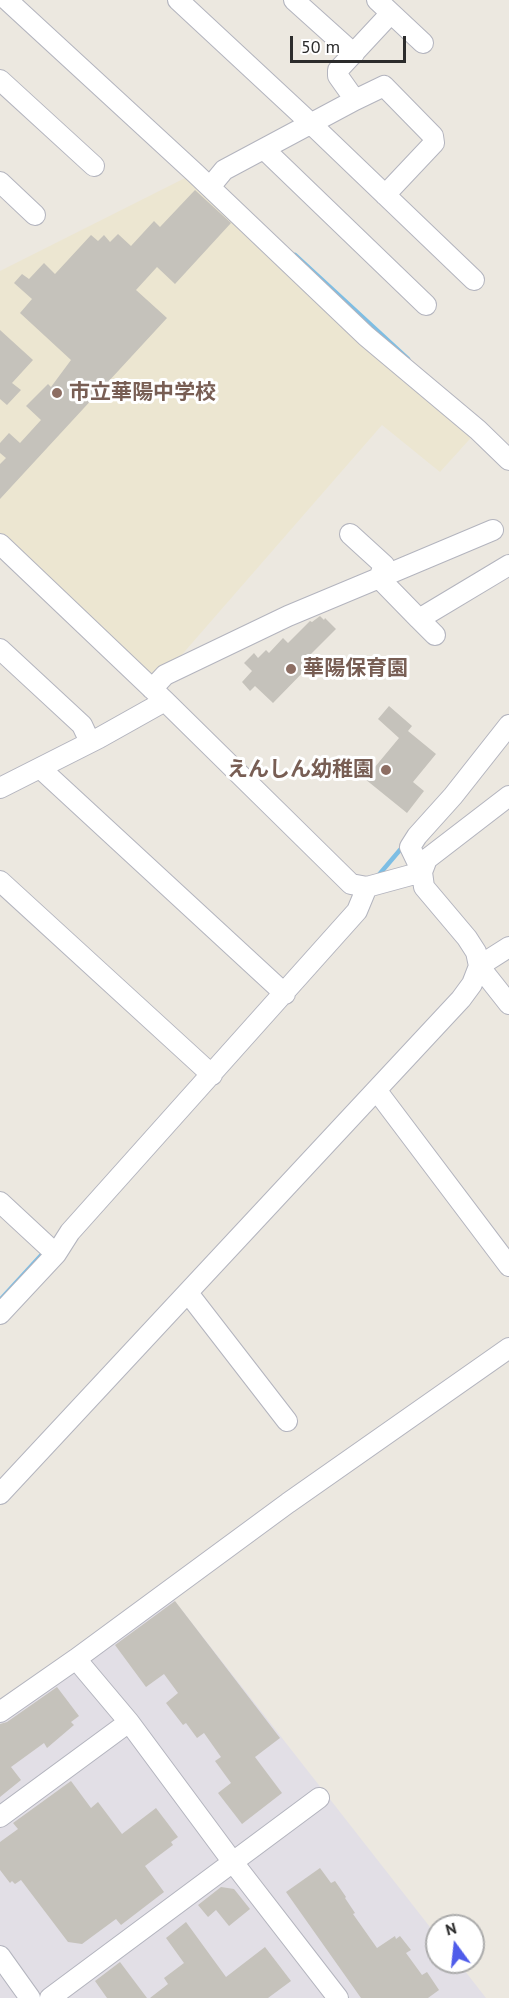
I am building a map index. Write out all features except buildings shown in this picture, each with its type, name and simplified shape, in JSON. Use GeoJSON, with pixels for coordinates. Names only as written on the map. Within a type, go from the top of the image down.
{"type":"FeatureCollection","features":[{"type":"Feature","properties":{"kind":"street"},"geometry":{"type":"LineString","coordinates":[[7,0],[210,187],[366,336],[478,430],[509,460]]}},
{"type":"Feature","properties":{"kind":"street"},"geometry":{"type":"LineString","coordinates":[[178,0],[474,280]]}},
{"type":"Feature","properties":{"kind":"street"},"geometry":{"type":"LineString","coordinates":[[294,0],[354,54]]}},
{"type":"Feature","properties":{"kind":"street"},"geometry":{"type":"LineString","coordinates":[[355,100],[338,76],[338,70],[354,54],[384,6],[423,43]]}},
{"type":"Feature","properties":{"kind":"street"},"geometry":{"type":"LineString","coordinates":[[0,80],[94,166]]}},
{"type":"Feature","properties":{"kind":"street"},"geometry":{"type":"LineString","coordinates":[[210,187],[224,170],[384,86],[433,136],[434,143],[386,195]]}},
{"type":"Feature","properties":{"kind":"street"},"geometry":{"type":"LineString","coordinates":[[264,149],[426,304]]}},
{"type":"Feature","properties":{"kind":"street"},"geometry":{"type":"LineString","coordinates":[[0,182],[35,215]]}},
{"type":"Feature","properties":{"kind":"street"},"geometry":{"type":"LineString","coordinates":[[0,788],[90,742],[158,695],[165,675],[288,616],[493,530]]}},
{"type":"Feature","properties":{"kind":"street"},"geometry":{"type":"LineString","coordinates":[[350,534],[384,566],[379,578]]}},
{"type":"Feature","properties":{"kind":"street"},"geometry":{"type":"LineString","coordinates":[[0,544],[351,884],[367,887],[422,872]]}},
{"type":"Feature","properties":{"kind":"street"},"geometry":{"type":"LineString","coordinates":[[419,619],[509,565]]}},
{"type":"Feature","properties":{"kind":"street"},"geometry":{"type":"LineString","coordinates":[[379,578],[435,635]]}},
{"type":"Feature","properties":{"kind":"street"},"geometry":{"type":"LineString","coordinates":[[0,649],[82,725],[90,742]]}},
{"type":"Feature","properties":{"kind":"street"},"geometry":{"type":"LineString","coordinates":[[509,725],[410,847],[422,872],[424,887],[467,938],[476,952],[479,966],[509,1004]]}},
{"type":"Feature","properties":{"kind":"street"},"geometry":{"type":"LineString","coordinates":[[40,768],[285,994]]}},
{"type":"Feature","properties":{"kind":"street"},"geometry":{"type":"LineString","coordinates":[[422,872],[427,859],[509,796]]}},
{"type":"Feature","properties":{"kind":"street"},"geometry":{"type":"LineString","coordinates":[[0,881],[212,1075]]}},
{"type":"Feature","properties":{"kind":"street"},"geometry":{"type":"LineString","coordinates":[[0,1314],[56,1254],[70,1232],[357,911],[367,887]]}},
{"type":"Feature","properties":{"kind":"street"},"geometry":{"type":"LineString","coordinates":[[0,1494],[461,999],[472,984],[479,966],[509,947]]}},
{"type":"Feature","properties":{"kind":"street"},"geometry":{"type":"LineString","coordinates":[[377,1091],[509,1266]]}},
{"type":"Feature","properties":{"kind":"street"},"geometry":{"type":"LineString","coordinates":[[0,1202],[56,1254]]}},
{"type":"Feature","properties":{"kind":"street"},"geometry":{"type":"LineString","coordinates":[[188,1293],[287,1421]]}},
{"type":"Feature","properties":{"kind":"street"},"geometry":{"type":"LineString","coordinates":[[0,1712],[288,1503],[509,1348]]}},
{"type":"Feature","properties":{"kind":"street"},"geometry":{"type":"LineString","coordinates":[[75,1659],[129,1722],[338,1998]]}},
{"type":"Feature","properties":{"kind":"street"},"geometry":{"type":"LineString","coordinates":[[0,1817],[129,1722]]}},
{"type":"Feature","properties":{"kind":"street"},"geometry":{"type":"LineString","coordinates":[[50,1998],[319,1798]]}},
{"type":"Feature","properties":{"kind":"street"},"geometry":{"type":"LineString","coordinates":[[0,1956],[30,1998]]}},
{"type":"Feature","properties":{"kind":"shaded area"},"geometry":{"type":"Polygon","coordinates":[[[195,173],[478,430],[440,472],[382,425],[152,689],[0,544],[0,271],[195,173]]]}},
{"type":"Feature","properties":{"kind":"shaded area"},"geometry":{"type":"Polygon","coordinates":[[[167,1591],[425,1921],[425,1974],[467,1974],[486,1998],[0,1998],[0,1714],[167,1591]]]}},
{"type":"Feature","properties":{"kind":"waterway"},"geometry":{"type":"LineString","coordinates":[[295,255],[408,359]]}},
{"type":"Feature","properties":{"kind":"waterway"},"geometry":{"type":"LineString","coordinates":[[377,877],[405,844]]}},
{"type":"Feature","properties":{"kind":"waterway"},"geometry":{"type":"LineString","coordinates":[[0,1300],[45,1251]]}},
{"type":"Feature","properties":{"kind":"place","name":"市立華陽中学校"},"geometry":{"type":"Point","coordinates":[57,393]}},
{"type":"Feature","properties":{"kind":"place","name":"華陽保育園"},"geometry":{"type":"Point","coordinates":[291,669]}},
{"type":"Feature","properties":{"kind":"place","name":"えんしん幼稚園"},"geometry":{"type":"Point","coordinates":[386,770]}}]}
